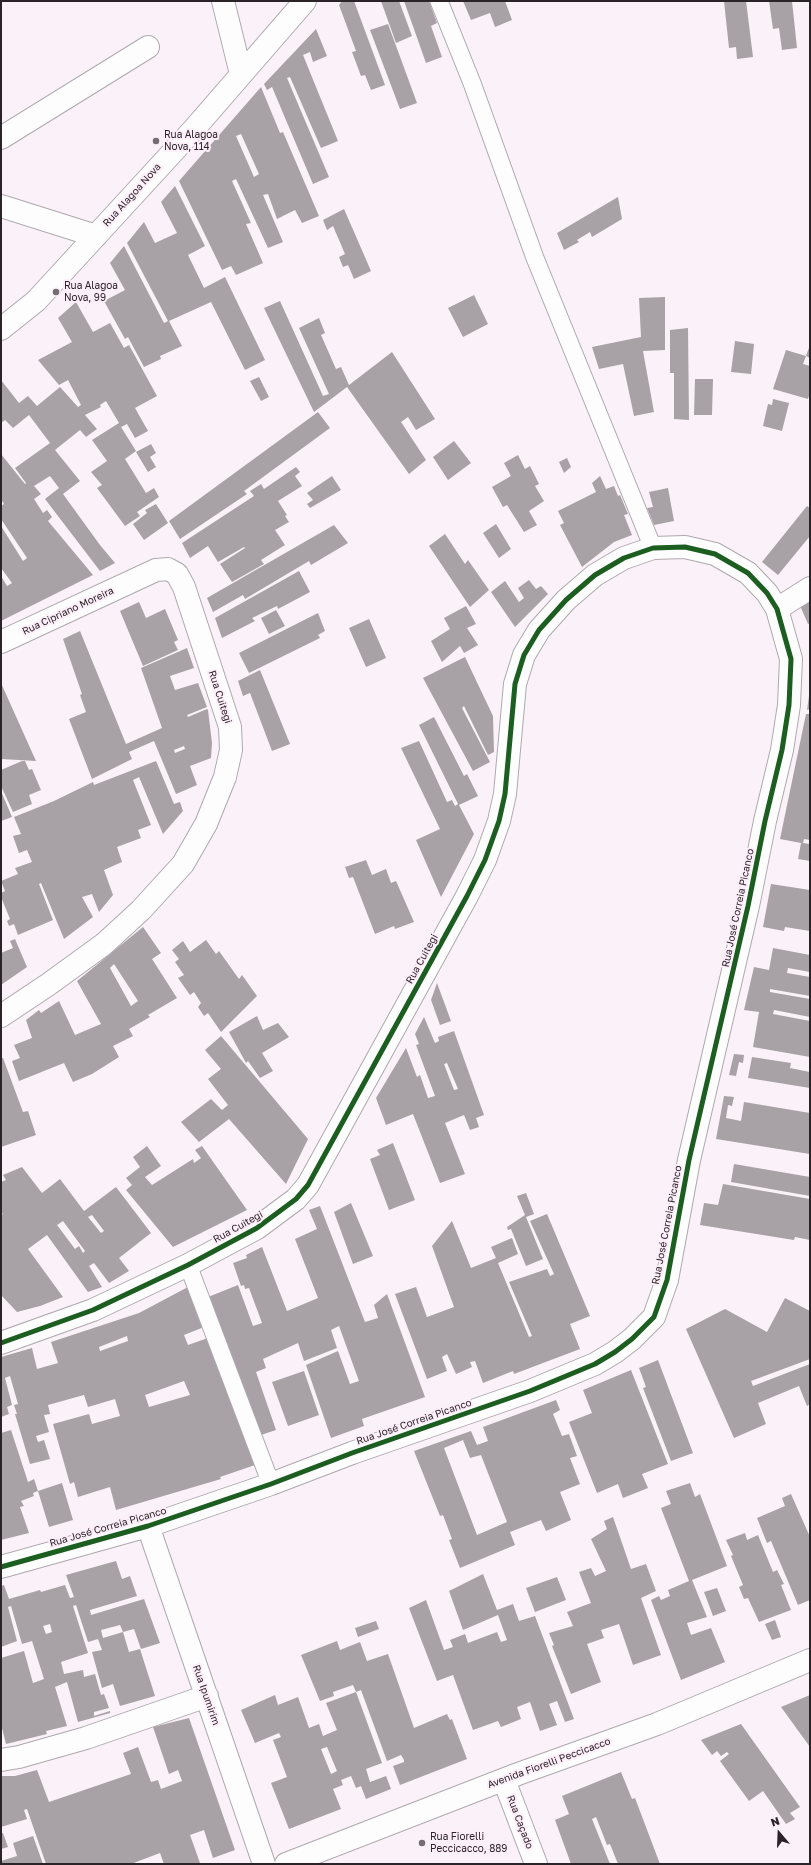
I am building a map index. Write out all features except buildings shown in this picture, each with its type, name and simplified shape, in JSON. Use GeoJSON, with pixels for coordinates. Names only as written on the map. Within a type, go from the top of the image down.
{"type":"FeatureCollection","features":[{"type":"Feature","properties":{"kind":"street"},"geometry":{"type":"LineString","coordinates":[[223,1],[241,74]]}},
{"type":"Feature","properties":{"kind":"street","name":"Rua Alagoa Nova"},"geometry":{"type":"LineString","coordinates":[[1,329],[36,301],[194,129],[305,1]]}},
{"type":"Feature","properties":{"kind":"street"},"geometry":{"type":"LineString","coordinates":[[1,138],[148,47]]}},
{"type":"Feature","properties":{"kind":"street"},"geometry":{"type":"LineString","coordinates":[[1,206],[96,236]]}},
{"type":"Feature","properties":{"kind":"street","name":"Rua Cuitegi"},"geometry":{"type":"LineString","coordinates":[[1,1344],[93,1310],[188,1265],[257,1228],[296,1199],[308,1185],[467,896],[485,860],[499,821],[505,794],[514,684],[524,655],[539,630],[566,600],[595,576],[624,558],[653,548],[685,547],[715,554],[748,573]]}},
{"type":"Feature","properties":{"kind":"street","name":"Rua Cuitegi"},"geometry":{"type":"LineString","coordinates":[[1,1016],[49,984],[104,944],[141,910],[183,864],[206,824],[225,777],[231,750],[230,727],[184,587],[177,574],[168,569],[156,570],[134,580]]}},
{"type":"Feature","properties":{"kind":"street","name":"Rua José Correia Picanco"},"geometry":{"type":"LineString","coordinates":[[1,1567],[148,1526],[271,1484],[352,1453],[530,1391],[595,1364],[615,1352],[632,1339],[654,1317],[668,1280],[689,1160],[748,906],[765,821],[782,750],[789,705],[791,659],[777,609],[767,593],[748,573]]}},
{"type":"Feature","properties":{"kind":"street","name":"Rua Cipriano Moreira"},"geometry":{"type":"LineString","coordinates":[[1,642],[134,580]]}},
{"type":"Feature","properties":{"kind":"street"},"geometry":{"type":"LineString","coordinates":[[777,609],[810,588]]}},
{"type":"Feature","properties":{"kind":"street","name":"Rua Ipumirim"},"geometry":{"type":"LineString","coordinates":[[148,1526],[264,1864]]}},
{"type":"Feature","properties":{"kind":"street","name":"Avenida Fiorelli Peccicacco"},"geometry":{"type":"LineString","coordinates":[[286,1864],[504,1780],[656,1724],[810,1660]]}},
{"type":"Feature","properties":{"kind":"street"},"geometry":{"type":"LineString","coordinates":[[1,1760],[19,1757],[86,1738],[207,1696]]}},
{"type":"Feature","properties":{"kind":"street","name":"Rua Caçado"},"geometry":{"type":"LineString","coordinates":[[504,1780],[536,1864]]}},
{"type":"Feature","properties":{"kind":"lane"},"geometry":{"type":"LineString","coordinates":[[438,1],[472,83],[535,258],[653,548]]}},
{"type":"Feature","properties":{"kind":"lane"},"geometry":{"type":"LineString","coordinates":[[188,1265],[271,1484]]}},
{"type":"Feature","properties":{"kind":"cycle path"},"geometry":{"type":"LineString","coordinates":[[1,1343],[93,1310],[188,1265],[257,1228],[296,1199],[308,1185],[467,896],[485,860],[499,821],[505,794],[515,684],[524,655],[539,630],[566,600],[595,575],[624,558],[653,548],[685,547],[715,554],[748,573],[767,593],[777,609],[791,659],[789,705],[782,750],[765,821],[748,906],[689,1160],[667,1280],[654,1317],[632,1339],[615,1352],[595,1364],[530,1391],[352,1453],[271,1484],[148,1526],[1,1567]]}},
{"type":"Feature","properties":{"kind":"place","name":"Rua Alagoa Nova, 114"},"geometry":{"type":"Point","coordinates":[156,141]}},
{"type":"Feature","properties":{"kind":"place","name":"Rua Alagoa Nova, 99"},"geometry":{"type":"Point","coordinates":[56,292]}},
{"type":"Feature","properties":{"kind":"place","name":"Rua Fiorelli Peccicacco, 889"},"geometry":{"type":"Point","coordinates":[422,1843]}}]}
